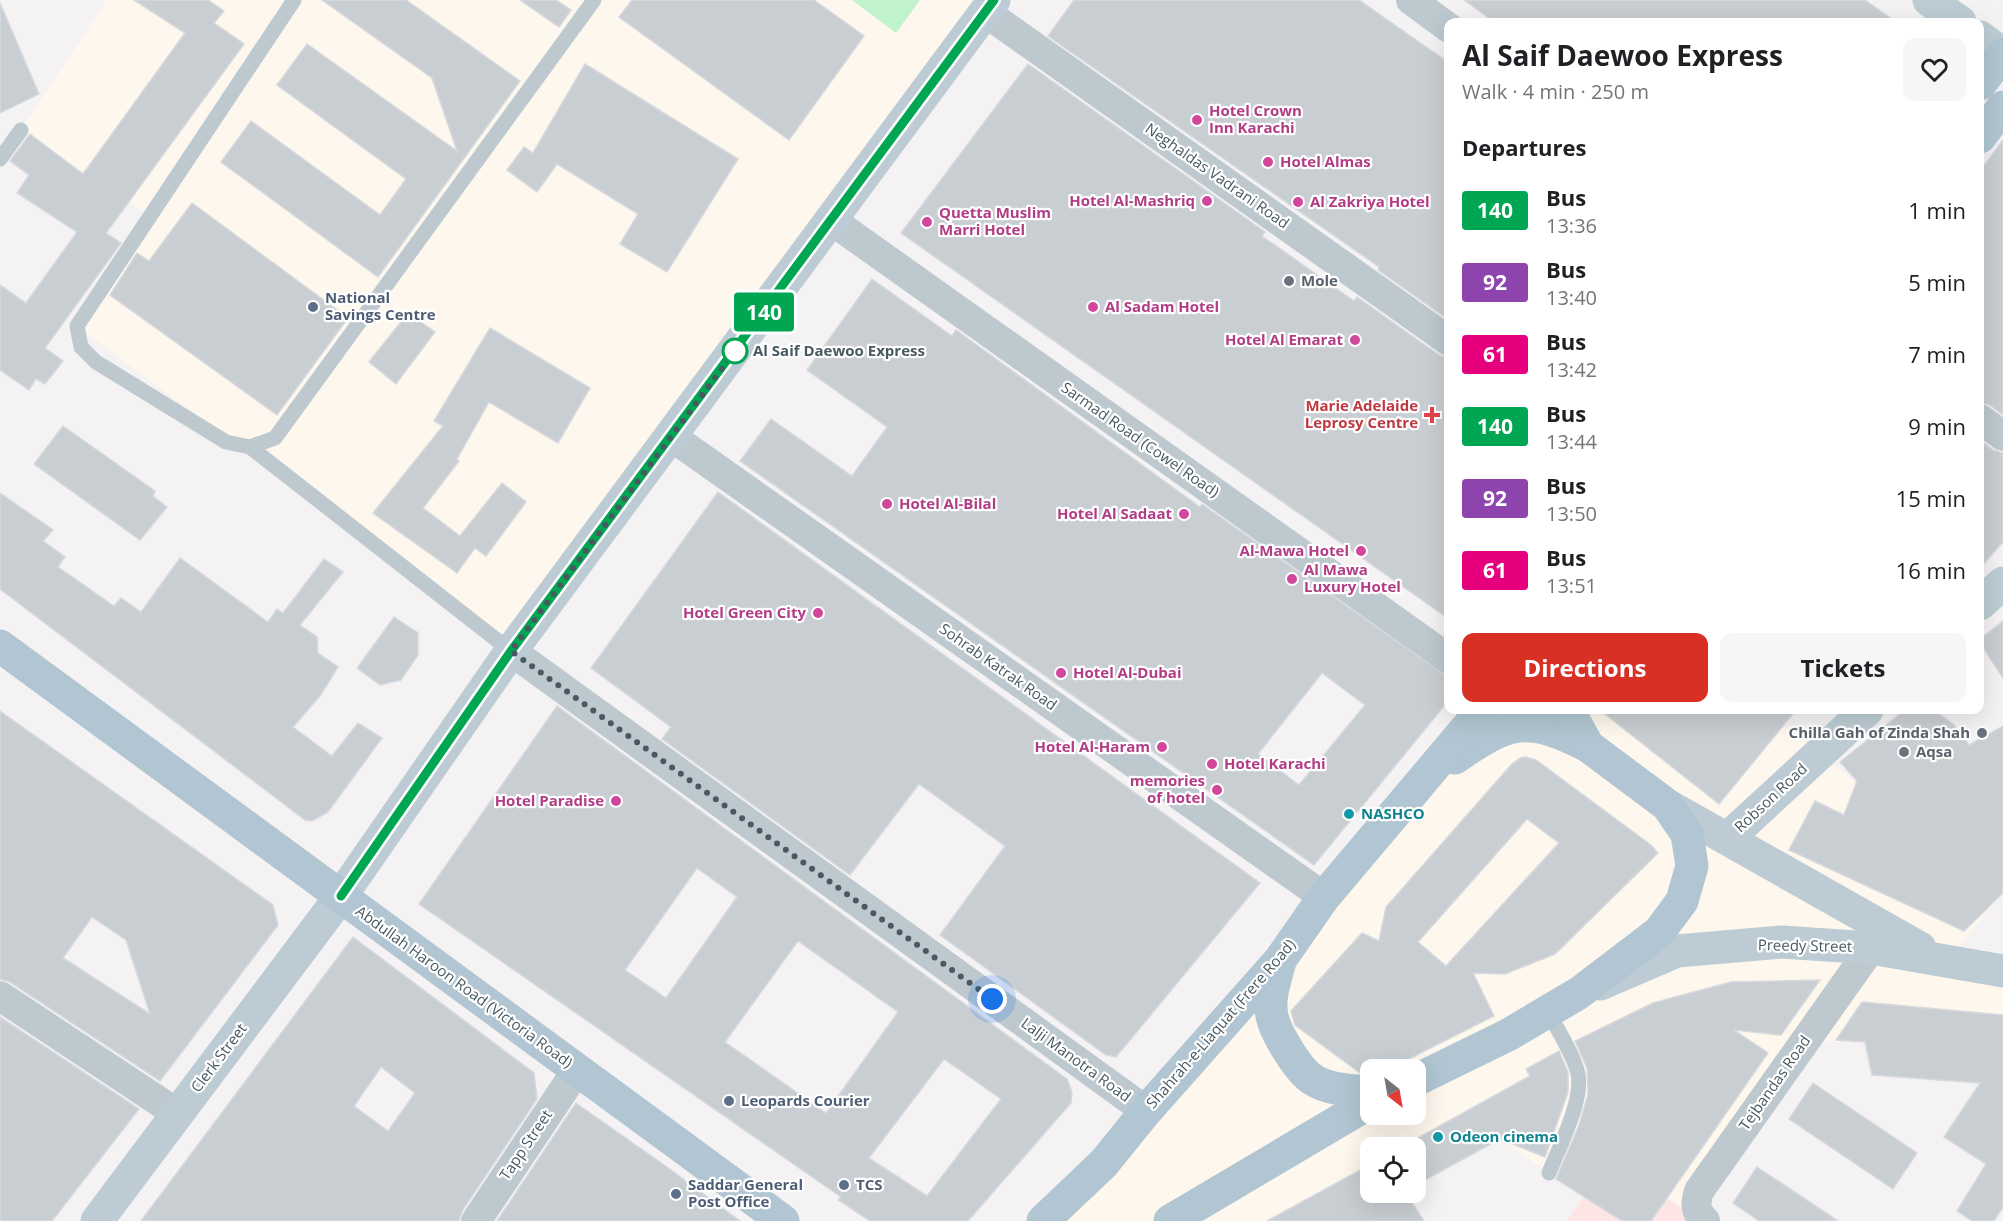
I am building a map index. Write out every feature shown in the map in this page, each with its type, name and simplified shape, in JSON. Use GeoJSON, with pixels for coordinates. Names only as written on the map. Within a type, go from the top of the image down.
{"type":"FeatureCollection","features":[{"type":"Feature","properties":{"kind":"main road"},"geometry":{"type":"LineString","coordinates":[[1984,79],[2003,54]]}},
{"type":"Feature","properties":{"kind":"main road"},"geometry":{"type":"LineString","coordinates":[[1984,132],[2003,107]]}},
{"type":"Feature","properties":{"kind":"main road","name":"Abdullah Haroon Road (Victoria Road)"},"geometry":{"type":"LineString","coordinates":[[0,646],[783,1221]]}},
{"type":"Feature","properties":{"kind":"main road","name":"Shahrah-e-Liaquat (Frere Road)"},"geometry":{"type":"LineString","coordinates":[[1043,1221],[1104,1163],[1146,1111],[1280,960],[1324,897],[1479,714]]}},
{"type":"Feature","properties":{"kind":"main road"},"geometry":{"type":"LineString","coordinates":[[1570,714],[1588,746]]}},
{"type":"Feature","properties":{"kind":"main road"},"geometry":{"type":"LineString","coordinates":[[1382,826],[1452,760],[1488,735],[1521,724],[1556,730],[1588,746],[1667,805],[1687,834],[1689,844],[1692,866],[1682,901],[1659,932],[1579,993],[1508,1035],[1426,1075]]}},
{"type":"Feature","properties":{"kind":"main road"},"geometry":{"type":"LineString","coordinates":[[1280,960],[1271,994],[1272,1017],[1290,1054],[1311,1079],[1341,1089],[1360,1091]]}},
{"type":"Feature","properties":{"kind":"main road"},"geometry":{"type":"LineString","coordinates":[[1170,1221],[1360,1109]]}},
{"type":"Feature","properties":{"kind":"street"},"geometry":{"type":"LineString","coordinates":[[1411,0],[1444,24]]}},
{"type":"Feature","properties":{"kind":"street"},"geometry":{"type":"LineString","coordinates":[[1929,0],[1954,18]]}},
{"type":"Feature","properties":{"kind":"street","name":"Clerk Street"},"geometry":{"type":"LineString","coordinates":[[98,1221],[341,896],[511,651],[990,6]]}},
{"type":"Feature","properties":{"kind":"street","name":"Neghaldas Vadrani Road"},"geometry":{"type":"LineString","coordinates":[[990,6],[1444,337]]}},
{"type":"Feature","properties":{"kind":"street"},"geometry":{"type":"LineString","coordinates":[[1984,40],[2003,54]]}},
{"type":"Feature","properties":{"kind":"street","name":"Sarmad Road (Cowel Road)"},"geometry":{"type":"LineString","coordinates":[[831,220],[1444,656]]}},
{"type":"Feature","properties":{"kind":"street"},"geometry":{"type":"LineString","coordinates":[[1984,422],[2003,436]]}},
{"type":"Feature","properties":{"kind":"street","name":"Sohrab Katrak Road"},"geometry":{"type":"LineString","coordinates":[[672,437],[1324,897]]}},
{"type":"Feature","properties":{"kind":"street"},"geometry":{"type":"LineString","coordinates":[[1984,600],[2003,583]]}},
{"type":"Feature","properties":{"kind":"street","name":"Lalji Manotra Road"},"geometry":{"type":"LineString","coordinates":[[511,651],[1146,1111]]}},
{"type":"Feature","properties":{"kind":"street","name":"Robson Road"},"geometry":{"type":"LineString","coordinates":[[1729,837],[1862,714]]}},
{"type":"Feature","properties":{"kind":"street"},"geometry":{"type":"LineString","coordinates":[[1667,805],[1729,837],[1795,879],[1945,962]]}},
{"type":"Feature","properties":{"kind":"street","name":"Preedy Street"},"geometry":{"type":"LineString","coordinates":[[1579,993],[1677,951],[1782,942],[1871,948],[2003,970]]}},
{"type":"Feature","properties":{"kind":"street","name":"Tejbandas Road"},"geometry":{"type":"LineString","coordinates":[[1705,1221],[1700,1216],[1695,1203],[1699,1191],[1871,948]]}},
{"type":"Feature","properties":{"kind":"street"},"geometry":{"type":"LineString","coordinates":[[0,996],[178,1114]]}},
{"type":"Feature","properties":{"kind":"street","name":"Tapp Street"},"geometry":{"type":"LineString","coordinates":[[476,1221],[577,1070]]}},
{"type":"Feature","properties":{"kind":"lane"},"geometry":{"type":"LineString","coordinates":[[294,0],[77,326],[81,347],[96,362],[226,442],[250,447],[511,651]]}},
{"type":"Feature","properties":{"kind":"lane"},"geometry":{"type":"LineString","coordinates":[[250,447],[275,438],[594,0]]}},
{"type":"Feature","properties":{"kind":"lane"},"geometry":{"type":"LineString","coordinates":[[0,159],[21,130]]}},
{"type":"Feature","properties":{"kind":"lane"},"geometry":{"type":"LineString","coordinates":[[1547,1011],[1571,1056],[1578,1079],[1575,1105],[1549,1173]]}},
{"type":"Feature","properties":{"kind":"shaded area"},"geometry":{"type":"Polygon","coordinates":[[[107,0],[995,0],[511,651],[77,326],[150,216],[21,130],[107,0]]]}},
{"type":"Feature","properties":{"kind":"shaded area"},"geometry":{"type":"Polygon","coordinates":[[[1477,714],[1770,714],[1865,790],[2003,814],[2003,893],[1946,962],[2003,971],[2003,1056],[1991,1049],[1806,1040],[1684,1221],[1620,1221],[1500,1139],[1426,1180],[1426,1137],[1360,1137],[1360,1203],[1363,1203],[1351,1221],[1031,1221],[1324,897],[1477,714]]]}},
{"type":"Feature","properties":{"kind":"shaded area"},"geometry":{"type":"Polygon","coordinates":[[[1584,1197],[1622,1221],[1567,1221],[1584,1197]]]}},
{"type":"Feature","properties":{"kind":"shaded area"},"geometry":{"type":"Polygon","coordinates":[[[1667,1198],[1702,1221],[1651,1221],[1667,1198]]]}},
{"type":"Feature","properties":{"kind":"green space"},"geometry":{"type":"Polygon","coordinates":[[[852,0],[920,0],[896,33],[852,0]]]}},
{"type":"Feature","properties":{"kind":"building"},"geometry":{"type":"Polygon","coordinates":[[[134,0],[208,0],[224,11],[214,23],[244,44],[106,233],[121,243],[45,348],[63,361],[45,384],[36,379],[29,390],[0,370],[0,285],[26,303],[77,232],[17,193],[29,175],[10,161],[30,134],[83,174],[185,33],[134,0]]]}},
{"type":"Feature","properties":{"kind":"building"},"geometry":{"type":"Polygon","coordinates":[[[322,0],[406,0],[520,81],[378,277],[221,162],[251,121],[380,215],[406,179],[277,85],[307,44],[457,151],[432,78],[322,0]]]}},
{"type":"Feature","properties":{"kind":"building"},"geometry":{"type":"Polygon","coordinates":[[[520,0],[556,0],[571,10],[559,27],[520,0]]]}},
{"type":"Feature","properties":{"kind":"building"},"geometry":{"type":"Polygon","coordinates":[[[632,0],[814,0],[864,36],[789,140],[619,17],[632,0]]]}},
{"type":"Feature","properties":{"kind":"building"},"geometry":{"type":"Polygon","coordinates":[[[1074,0],[1359,0],[1444,60],[1444,316],[1378,270],[1379,267],[1048,36],[1074,0]]]}},
{"type":"Feature","properties":{"kind":"building"},"geometry":{"type":"Polygon","coordinates":[[[1464,0],[1865,0],[1890,18],[1489,18],[1464,0]]]}},
{"type":"Feature","properties":{"kind":"building"},"geometry":{"type":"Polygon","coordinates":[[[0,3],[39,94],[0,113],[0,3]]]}},
{"type":"Feature","properties":{"kind":"building"},"geometry":{"type":"Polygon","coordinates":[[[585,64],[738,159],[667,272],[620,244],[638,214],[557,164],[537,192],[507,170],[524,147],[533,153],[585,64]]]}},
{"type":"Feature","properties":{"kind":"building"},"geometry":{"type":"Polygon","coordinates":[[[1028,64],[1265,232],[1262,236],[1354,301],[1357,297],[1444,356],[1444,615],[901,233],[1028,64]]]}},
{"type":"Feature","properties":{"kind":"building"},"geometry":{"type":"Polygon","coordinates":[[[2003,140],[2003,415],[1984,403],[1984,166],[2003,140]]]}},
{"type":"Feature","properties":{"kind":"building"},"geometry":{"type":"Polygon","coordinates":[[[192,203],[348,318],[277,415],[110,295],[137,253],[149,261],[192,203]]]}},
{"type":"Feature","properties":{"kind":"building"},"geometry":{"type":"Polygon","coordinates":[[[872,279],[952,336],[956,330],[1200,507],[1202,504],[1444,674],[1444,706],[1314,865],[740,461],[771,419],[852,476],[887,427],[807,370],[872,279]],[[1322,673],[1258,754],[1299,785],[1365,705],[1322,673]]]}},
{"type":"Feature","properties":{"kind":"building"},"geometry":{"type":"Polygon","coordinates":[[[408,313],[435,332],[396,384],[369,362],[408,313]]]}},
{"type":"Feature","properties":{"kind":"building"},"geometry":{"type":"Polygon","coordinates":[[[490,328],[590,388],[558,443],[489,402],[457,459],[459,461],[423,508],[460,536],[502,483],[526,502],[486,556],[475,548],[457,573],[373,513],[443,426],[434,421],[490,328]]]}},
{"type":"Feature","properties":{"kind":"building"},"geometry":{"type":"Polygon","coordinates":[[[63,426],[155,491],[153,496],[167,507],[140,540],[34,464],[63,426]]]}},
{"type":"Feature","properties":{"kind":"building"},"geometry":{"type":"Polygon","coordinates":[[[1984,443],[1993,450],[2003,453],[2003,542],[1984,563],[1984,443]]]}},
{"type":"Feature","properties":{"kind":"building"},"geometry":{"type":"Polygon","coordinates":[[[718,492],[1260,883],[1116,1057],[1106,1055],[940,935],[1005,846],[919,784],[850,875],[662,739],[671,727],[591,668],[718,492]]]}},
{"type":"Feature","properties":{"kind":"building"},"geometry":{"type":"Polygon","coordinates":[[[0,493],[53,530],[43,541],[65,557],[58,567],[114,606],[121,598],[141,612],[180,558],[268,622],[277,609],[283,613],[324,559],[343,572],[300,625],[317,637],[318,653],[338,667],[320,696],[293,727],[332,756],[358,723],[382,738],[328,812],[312,821],[305,820],[0,589],[0,493]]]}},
{"type":"Feature","properties":{"kind":"building"},"geometry":{"type":"Polygon","coordinates":[[[394,617],[418,633],[418,655],[401,680],[380,685],[357,668],[394,617]]]}},
{"type":"Feature","properties":{"kind":"building"},"geometry":{"type":"Polygon","coordinates":[[[2003,621],[2003,678],[1984,649],[1984,636],[2003,621]]]}},
{"type":"Feature","properties":{"kind":"building"},"geometry":{"type":"Polygon","coordinates":[[[557,706],[1067,1079],[1072,1092],[1071,1103],[968,1221],[870,1221],[838,1200],[841,1197],[419,904],[557,706]],[[697,868],[625,970],[666,998],[737,897],[697,868]],[[798,941],[725,1042],[826,1113],[898,1012],[798,941]],[[944,1059],[869,1158],[927,1196],[1001,1099],[944,1059]]]}},
{"type":"Feature","properties":{"kind":"building"},"geometry":{"type":"Polygon","coordinates":[[[0,711],[273,905],[278,925],[160,1081],[10,982],[0,979],[0,711]],[[92,917],[63,958],[150,1014],[126,940],[92,917]]]}},
{"type":"Feature","properties":{"kind":"building"},"geometry":{"type":"Polygon","coordinates":[[[1605,714],[1793,714],[1719,804],[1605,714]]]}},
{"type":"Feature","properties":{"kind":"building"},"geometry":{"type":"Polygon","coordinates":[[[1900,714],[1939,714],[1954,725],[1969,745],[2003,726],[2003,893],[1964,931],[1789,850],[1815,801],[1844,815],[1857,781],[1840,762],[1900,714]]]}},
{"type":"Feature","properties":{"kind":"building"},"geometry":{"type":"Polygon","coordinates":[[[1520,758],[1536,760],[1651,845],[1658,853],[1555,954],[1505,974],[1473,973],[1494,1016],[1409,1059],[1360,1059],[1360,1073],[1295,1025],[1291,1011],[1362,933],[1379,941],[1386,907],[1511,765],[1520,758]],[[1527,819],[1418,942],[1446,966],[1559,843],[1527,819]]]}},
{"type":"Feature","properties":{"kind":"building"},"geometry":{"type":"Polygon","coordinates":[[[353,937],[534,1073],[537,1099],[462,1211],[459,1221],[141,1221],[353,937]],[[381,1067],[354,1106],[388,1131],[415,1093],[381,1067]]]}},
{"type":"Feature","properties":{"kind":"building"},"geometry":{"type":"Polygon","coordinates":[[[1820,980],[1781,1035],[1734,1030],[1768,1053],[1651,1221],[1622,1221],[1556,1179],[1579,1125],[1588,1094],[1587,1068],[1575,1041],[1653,1003],[1731,982],[1820,980]]]}},
{"type":"Feature","properties":{"kind":"building"},"geometry":{"type":"Polygon","coordinates":[[[1862,1002],[2003,1015],[2003,1207],[1994,1221],[1972,1221],[1957,1211],[1986,1164],[1944,1137],[1980,1083],[1872,1075],[1865,1042],[1836,1040],[1862,1002]]]}},
{"type":"Feature","properties":{"kind":"building"},"geometry":{"type":"Polygon","coordinates":[[[0,1017],[139,1109],[52,1221],[0,1221],[0,1017]]]}},
{"type":"Feature","properties":{"kind":"building"},"geometry":{"type":"Polygon","coordinates":[[[1559,1051],[1568,1072],[1568,1092],[1545,1157],[1500,1139],[1426,1180],[1426,1137],[1420,1137],[1530,1076],[1526,1069],[1559,1051]]]}},
{"type":"Feature","properties":{"kind":"building"},"geometry":{"type":"Polygon","coordinates":[[[1813,1083],[1917,1153],[1893,1189],[1789,1119],[1813,1083]]]}},
{"type":"Feature","properties":{"kind":"building"},"geometry":{"type":"Polygon","coordinates":[[[576,1103],[667,1167],[740,1221],[497,1221],[576,1103]]]}},
{"type":"Feature","properties":{"kind":"building"},"geometry":{"type":"Polygon","coordinates":[[[1757,1167],[1838,1221],[1759,1221],[1733,1203],[1757,1167]]]}},
{"type":"Feature","properties":{"kind":"building"},"geometry":{"type":"Polygon","coordinates":[[[1360,1170],[1360,1203],[1412,1203],[1424,1221],[1267,1221],[1360,1170]]]}},
{"type":"Feature","properties":{"kind":"bus line","name":"140"},"geometry":{"type":"LineString","coordinates":[[341,896],[511,651],[994,0]]}},
{"type":"Feature","properties":{"kind":"place","name":"Hotel Crown Inn Karachi"},"geometry":{"type":"Point","coordinates":[1197,120]}},
{"type":"Feature","properties":{"kind":"place","name":"Hotel Almas"},"geometry":{"type":"Point","coordinates":[1268,162]}},
{"type":"Feature","properties":{"kind":"place","name":"Hotel Al-Mashriq"},"geometry":{"type":"Point","coordinates":[1207,201]}},
{"type":"Feature","properties":{"kind":"place","name":"Al Zakriya Hotel"},"geometry":{"type":"Point","coordinates":[1298,202]}},
{"type":"Feature","properties":{"kind":"place","name":"Quetta Muslim Marri Hotel"},"geometry":{"type":"Point","coordinates":[927,222]}},
{"type":"Feature","properties":{"kind":"place","name":"Mole"},"geometry":{"type":"Point","coordinates":[1289,281]}},
{"type":"Feature","properties":{"kind":"place","name":"National Savings Centre"},"geometry":{"type":"Point","coordinates":[313,307]}},
{"type":"Feature","properties":{"kind":"place","name":"Al Sadam Hotel"},"geometry":{"type":"Point","coordinates":[1093,307]}},
{"type":"Feature","properties":{"kind":"place","name":"Hotel Al Emarat"},"geometry":{"type":"Point","coordinates":[1355,340]}},
{"type":"Feature","properties":{"kind":"place","name":"Al Saif Daewoo Express"},"geometry":{"type":"Point","coordinates":[735,351]}},
{"type":"Feature","properties":{"kind":"place","name":"Marie Adelaide Leprosy Centre"},"geometry":{"type":"Point","coordinates":[1432,415]}},
{"type":"Feature","properties":{"kind":"place","name":"Hotel Al-Bilal"},"geometry":{"type":"Point","coordinates":[887,504]}},
{"type":"Feature","properties":{"kind":"place","name":"Hotel Al Sadaat"},"geometry":{"type":"Point","coordinates":[1184,514]}},
{"type":"Feature","properties":{"kind":"place","name":"Al-Mawa Hotel"},"geometry":{"type":"Point","coordinates":[1361,551]}},
{"type":"Feature","properties":{"kind":"place","name":"Al Mawa Luxury Hotel"},"geometry":{"type":"Point","coordinates":[1292,579]}},
{"type":"Feature","properties":{"kind":"place","name":"Hotel Green City"},"geometry":{"type":"Point","coordinates":[818,613]}},
{"type":"Feature","properties":{"kind":"place","name":"Hotel Al-Dubai"},"geometry":{"type":"Point","coordinates":[1061,673]}},
{"type":"Feature","properties":{"kind":"place","name":"Chilla Gah of Zinda Shah"},"geometry":{"type":"Point","coordinates":[1982,733]}},
{"type":"Feature","properties":{"kind":"place","name":"Hotel Al-Haram"},"geometry":{"type":"Point","coordinates":[1162,747]}},
{"type":"Feature","properties":{"kind":"place","name":"Aqsa"},"geometry":{"type":"Point","coordinates":[1904,752]}},
{"type":"Feature","properties":{"kind":"place","name":"Hotel Karachi"},"geometry":{"type":"Point","coordinates":[1212,764]}},
{"type":"Feature","properties":{"kind":"place","name":"memories of hotel"},"geometry":{"type":"Point","coordinates":[1217,790]}},
{"type":"Feature","properties":{"kind":"place","name":"Hotel Paradise"},"geometry":{"type":"Point","coordinates":[616,801]}},
{"type":"Feature","properties":{"kind":"place","name":"NASHCO"},"geometry":{"type":"Point","coordinates":[1349,814]}},
{"type":"Feature","properties":{"kind":"place","name":"Leopards Courier"},"geometry":{"type":"Point","coordinates":[729,1101]}},
{"type":"Feature","properties":{"kind":"place","name":"Odeon cinema"},"geometry":{"type":"Point","coordinates":[1438,1137]}},
{"type":"Feature","properties":{"kind":"place","name":"TCS"},"geometry":{"type":"Point","coordinates":[844,1185]}},
{"type":"Feature","properties":{"kind":"place","name":"Saddar General Post Office"},"geometry":{"type":"Point","coordinates":[676,1194]}},
{"type":"Feature","properties":{"kind":"route"},"geometry":{"type":"LineString","coordinates":[[735,351],[738,347],[511,651],[992,999]]}}]}
